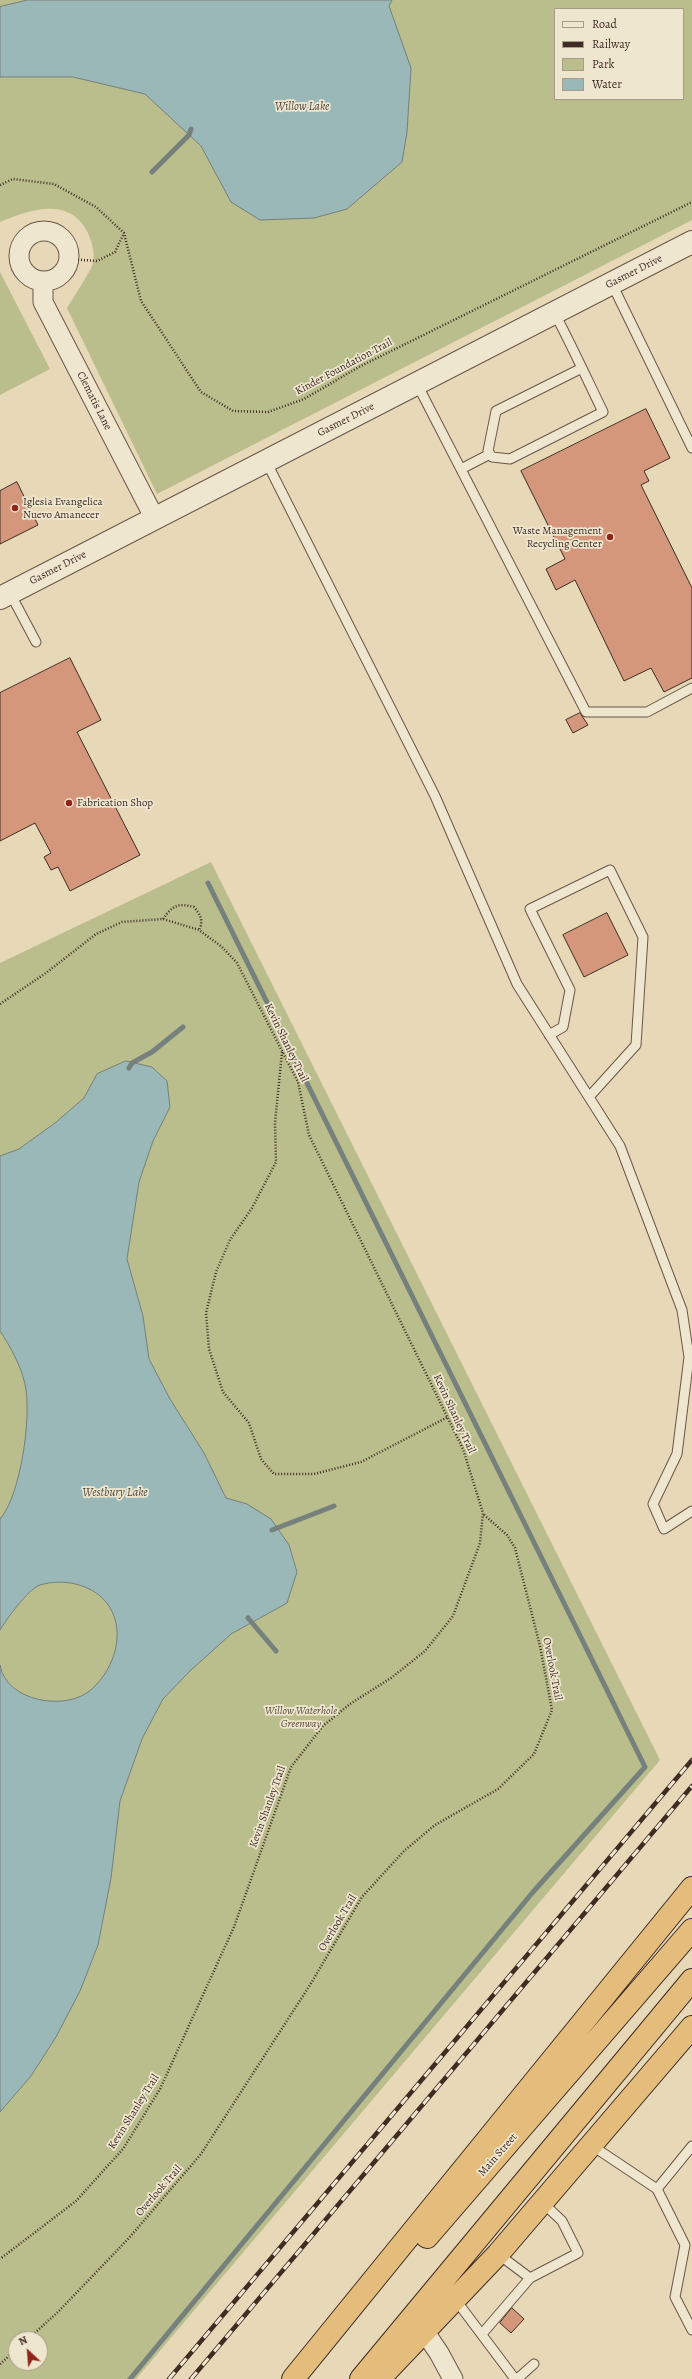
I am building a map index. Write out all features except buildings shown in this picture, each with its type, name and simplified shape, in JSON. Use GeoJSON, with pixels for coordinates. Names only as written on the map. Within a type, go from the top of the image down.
{"type":"FeatureCollection","features":[{"type":"Feature","properties":{"kind":"highway"},"geometry":{"type":"LineString","coordinates":[[293,2379],[692,1888]]}},
{"type":"Feature","properties":{"kind":"highway","name":"Main Street"},"geometry":{"type":"LineString","coordinates":[[305,2379],[692,1930]]}},
{"type":"Feature","properties":{"kind":"highway"},"geometry":{"type":"LineString","coordinates":[[360,2379],[692,1980]]}},
{"type":"Feature","properties":{"kind":"highway"},"geometry":{"type":"LineString","coordinates":[[379,2379],[498,2254],[692,2027]]}},
{"type":"Feature","properties":{"kind":"street"},"geometry":{"type":"LineString","coordinates":[[46,231],[56,234],[64,240],[68,249],[69,259],[66,268],[60,275],[52,280],[43,281],[29,276],[20,264],[19,255],[21,245],[28,237],[36,232],[46,231]]}},
{"type":"Feature","properties":{"kind":"street","name":"Gasmer Drive"},"geometry":{"type":"LineString","coordinates":[[5,595],[692,242]]}},
{"type":"Feature","properties":{"kind":"street","name":"Clematis Lane"},"geometry":{"type":"LineString","coordinates":[[43,281],[43,302],[155,519]]}},
{"type":"Feature","properties":{"kind":"street"},"geometry":{"type":"LineString","coordinates":[[424,2331],[439,2353],[453,2379]]}},
{"type":"Feature","properties":{"kind":"lane"},"geometry":{"type":"LineString","coordinates":[[612,284],[692,448]]}},
{"type":"Feature","properties":{"kind":"lane"},"geometry":{"type":"LineString","coordinates":[[554,314],[582,368],[603,412],[510,459],[492,457],[488,451],[496,411],[582,368]]}},
{"type":"Feature","properties":{"kind":"lane"},"geometry":{"type":"LineString","coordinates":[[417,384],[586,712],[647,712],[692,688]]}},
{"type":"Feature","properties":{"kind":"lane"},"geometry":{"type":"LineString","coordinates":[[461,469],[490,454]]}},
{"type":"Feature","properties":{"kind":"lane"},"geometry":{"type":"LineString","coordinates":[[266,461],[435,796],[516,984],[620,1146],[682,1310],[688,1357],[677,1454],[654,1504],[664,1529],[692,1511]]}},
{"type":"Feature","properties":{"kind":"lane"},"geometry":{"type":"LineString","coordinates":[[5,595],[36,642]]}},
{"type":"Feature","properties":{"kind":"lane"},"geometry":{"type":"LineString","coordinates":[[549,1035],[563,1027],[570,990],[530,909],[610,870],[643,938],[636,1044],[589,1097]]}},
{"type":"Feature","properties":{"kind":"lane"},"geometry":{"type":"LineString","coordinates":[[591,2145],[657,2189],[688,2243],[675,2297],[692,2330]]}},
{"type":"Feature","properties":{"kind":"lane"},"geometry":{"type":"LineString","coordinates":[[657,2189],[692,2146]]}},
{"type":"Feature","properties":{"kind":"lane"},"geometry":{"type":"LineString","coordinates":[[482,2334],[530,2278],[578,2253],[562,2222],[542,2202]]}},
{"type":"Feature","properties":{"kind":"lane"},"geometry":{"type":"LineString","coordinates":[[498,2254],[530,2278]]}},
{"type":"Feature","properties":{"kind":"lane"},"geometry":{"type":"LineString","coordinates":[[455,2299],[516,2379],[534,2364]]}},
{"type":"Feature","properties":{"kind":"path"},"geometry":{"type":"LineString","coordinates":[[0,185],[13,179],[54,184],[96,207],[124,233],[115,252],[97,260],[69,259]]}},
{"type":"Feature","properties":{"kind":"path","name":"Kinder Foundation Trail"},"geometry":{"type":"LineString","coordinates":[[124,233],[141,301],[201,392],[233,410],[268,412],[304,399],[359,367],[692,202]]}},
{"type":"Feature","properties":{"kind":"path"},"geometry":{"type":"LineString","coordinates":[[163,919],[171,908],[180,904],[194,907],[201,915],[202,925],[199,930]]}},
{"type":"Feature","properties":{"kind":"path","name":"Kevin Shanley Trail"},"geometry":{"type":"LineString","coordinates":[[0,1004],[46,973],[96,934],[122,922],[163,919],[199,930],[222,946],[237,963],[298,1082],[309,1135],[448,1416],[463,1449],[483,1513],[480,1543],[453,1616],[425,1651],[391,1678],[350,1704],[323,1726],[291,1767],[234,1927],[160,2089],[123,2149],[76,2201],[0,2259]]}},
{"type":"Feature","properties":{"kind":"path"},"geometry":{"type":"LineString","coordinates":[[282,1052],[275,1123],[276,1162],[252,1208],[230,1240],[216,1272],[206,1313],[209,1350],[223,1392],[249,1422],[261,1458],[274,1474],[314,1474],[361,1462],[448,1416]]}},
{"type":"Feature","properties":{"kind":"path","name":"Overlook Trail"},"geometry":{"type":"LineString","coordinates":[[37,2331],[58,2312],[129,2238],[201,2154],[310,1985],[362,1897],[404,1851],[435,1825],[498,1789],[534,1754],[552,1710],[540,1646],[515,1548],[507,1535],[483,1513]]}},
{"type":"Feature","properties":{"kind":"path"},"geometry":{"type":"LineString","coordinates":[[0,2364],[8,2357]]}},
{"type":"Feature","properties":{"kind":"green space"},"geometry":{"type":"Polygon","coordinates":[[[0,0],[692,0],[692,220],[157,494],[67,308],[86,278],[93,263],[93,247],[87,231],[79,220],[69,213],[59,210],[35,210],[0,222],[0,0]]]}},
{"type":"Feature","properties":{"kind":"green space"},"geometry":{"type":"Polygon","coordinates":[[[0,272],[50,369],[0,395],[0,272]]]}},
{"type":"Feature","properties":{"kind":"green space","name":"Willow Waterhole Greenway"},"geometry":{"type":"Polygon","coordinates":[[[211,862],[660,1760],[136,2379],[0,2379],[0,963],[211,862]]]}},
{"type":"Feature","properties":{"kind":"water","name":"Willow Lake"},"geometry":{"type":"Polygon","coordinates":[[[28,0],[392,0],[389,6],[411,68],[407,132],[402,162],[347,209],[314,218],[260,220],[231,202],[201,146],[145,94],[73,77],[0,77],[0,7],[28,0]]]}},
{"type":"Feature","properties":{"kind":"water","name":"Westbury Lake"},"geometry":{"type":"Polygon","coordinates":[[[126,1061],[152,1067],[167,1081],[170,1107],[153,1141],[139,1182],[127,1259],[143,1316],[149,1359],[170,1399],[204,1453],[226,1498],[247,1504],[271,1519],[289,1545],[297,1572],[287,1603],[231,1634],[191,1670],[163,1699],[142,1739],[120,1801],[111,1878],[98,1945],[80,1991],[56,2037],[31,2076],[0,2112],[0,1665],[5,1678],[13,1688],[25,1695],[39,1700],[68,1700],[81,1696],[92,1689],[100,1680],[113,1659],[117,1635],[116,1623],[112,1612],[100,1596],[85,1587],[76,1584],[58,1582],[40,1585],[30,1592],[18,1605],[0,1630],[0,1519],[14,1492],[19,1474],[26,1434],[27,1398],[21,1370],[8,1343],[0,1331],[0,1156],[19,1149],[55,1123],[84,1098],[97,1074],[126,1061]]]}},
{"type":"Feature","properties":{"kind":"waterway"},"geometry":{"type":"LineString","coordinates":[[152,172],[189,135],[191,129]]}},
{"type":"Feature","properties":{"kind":"waterway"},"geometry":{"type":"LineString","coordinates":[[130,2379],[533,1892],[645,1767],[208,883]]}},
{"type":"Feature","properties":{"kind":"waterway"},"geometry":{"type":"LineString","coordinates":[[129,1068],[132,1063],[152,1052],[183,1027]]}},
{"type":"Feature","properties":{"kind":"waterway"},"geometry":{"type":"LineString","coordinates":[[272,1530],[334,1506]]}},
{"type":"Feature","properties":{"kind":"waterway"},"geometry":{"type":"LineString","coordinates":[[248,1618],[276,1651]]}},
{"type":"Feature","properties":{"kind":"railway"},"geometry":{"type":"LineString","coordinates":[[169,2379],[692,1760]]}},
{"type":"Feature","properties":{"kind":"railway"},"geometry":{"type":"LineString","coordinates":[[191,2379],[692,1786]]}},
{"type":"Feature","properties":{"kind":"place","name":"Iglesia Evangelica Nuevo Amanecer"},"geometry":{"type":"Point","coordinates":[15,508]}},
{"type":"Feature","properties":{"kind":"place","name":"Waste Management Recycling Center"},"geometry":{"type":"Point","coordinates":[610,537]}},
{"type":"Feature","properties":{"kind":"place","name":"Fabrication Shop"},"geometry":{"type":"Point","coordinates":[69,803]}}]}
